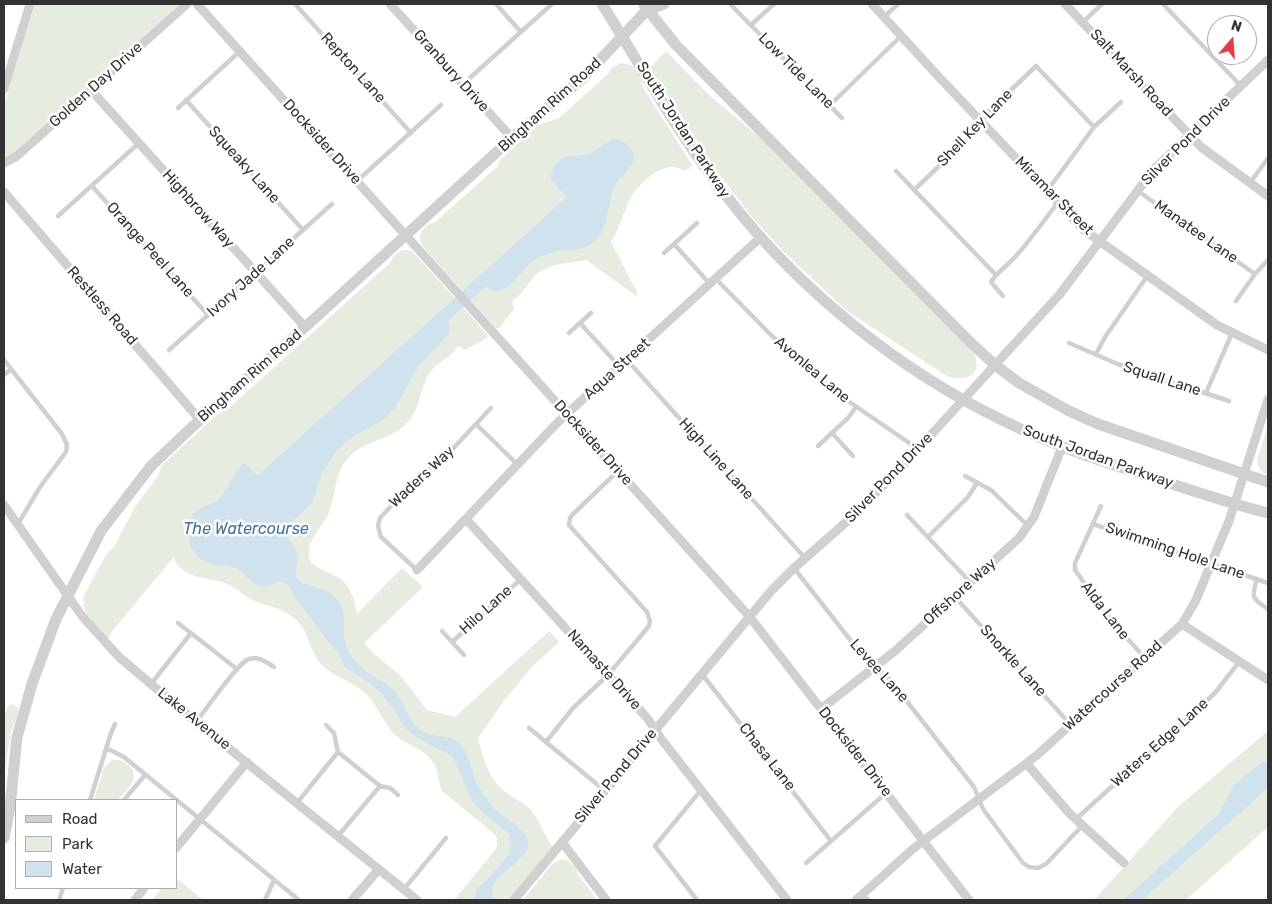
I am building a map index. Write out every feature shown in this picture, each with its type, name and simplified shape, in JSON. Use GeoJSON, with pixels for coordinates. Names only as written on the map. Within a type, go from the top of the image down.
{"type":"FeatureCollection","features":[{"type":"Feature","properties":{"kind":"street"},"geometry":{"type":"LineString","coordinates":[[4,89],[30,4]]}},
{"type":"Feature","properties":{"kind":"street","name":"Golden Day Drive"},"geometry":{"type":"LineString","coordinates":[[4,163],[17,156],[187,4]]}},
{"type":"Feature","properties":{"kind":"street","name":"Docksider Drive"},"geometry":{"type":"LineString","coordinates":[[197,4],[749,616],[969,900]]}},
{"type":"Feature","properties":{"kind":"street","name":"Granbury Drive"},"geometry":{"type":"LineString","coordinates":[[390,4],[512,138]]}},
{"type":"Feature","properties":{"kind":"street","name":"South Jordan Parkway"},"geometry":{"type":"LineString","coordinates":[[602,4],[699,159],[728,199],[761,238],[801,279],[846,319],[935,383],[1005,422],[1062,447],[1116,466],[1268,513]]}},
{"type":"Feature","properties":{"kind":"street","name":"Bingham Rim Road"},"geometry":{"type":"LineString","coordinates":[[4,838],[10,807],[17,737],[32,684],[56,619],[101,531],[151,466],[512,138],[583,78],[623,37],[646,6],[664,4]]}},
{"type":"Feature","properties":{"kind":"street","name":"Miramar Street"},"geometry":{"type":"LineString","coordinates":[[872,4],[1080,226],[1217,325],[1268,350]]}},
{"type":"Feature","properties":{"kind":"street","name":"Salt Marsh Road"},"geometry":{"type":"LineString","coordinates":[[1066,4],[1189,135],[1206,151],[1268,196]]}},
{"type":"Feature","properties":{"kind":"street","name":"South Jordan Parkway"},"geometry":{"type":"LineString","coordinates":[[646,6],[682,52],[970,342],[995,364],[1035,392],[1084,418],[1268,482]]}},
{"type":"Feature","properties":{"kind":"street","name":"Silver Pond Drive"},"geometry":{"type":"LineString","coordinates":[[514,900],[749,616],[794,568],[875,494],[918,449],[1060,294],[1076,275],[1136,190],[1163,159],[1268,60]]}},
{"type":"Feature","properties":{"kind":"street","name":"Highbrow Way"},"geometry":{"type":"LineString","coordinates":[[91,90],[305,327]]}},
{"type":"Feature","properties":{"kind":"street","name":"Restless Road"},"geometry":{"type":"LineString","coordinates":[[4,192],[200,420]]}},
{"type":"Feature","properties":{"kind":"street","name":"Aqua Street"},"geometry":{"type":"LineString","coordinates":[[417,570],[567,414],[761,238]]}},
{"type":"Feature","properties":{"kind":"street","name":"Watercourse Road"},"geometry":{"type":"LineString","coordinates":[[862,898],[924,842],[1027,764],[1182,624],[1192,608],[1212,564],[1235,504],[1268,399]]}},
{"type":"Feature","properties":{"kind":"street","name":"Offshore Way"},"geometry":{"type":"LineString","coordinates":[[821,709],[895,651],[1012,545],[1028,526],[1038,508],[1062,447]]}},
{"type":"Feature","properties":{"kind":"street","name":"Lake Avenue"},"geometry":{"type":"LineString","coordinates":[[4,505],[68,596],[103,640],[196,722],[417,900]]}},
{"type":"Feature","properties":{"kind":"street","name":"Namaste Drive"},"geometry":{"type":"LineString","coordinates":[[466,519],[655,729],[787,900]]}},
{"type":"Feature","properties":{"kind":"street"},"geometry":{"type":"LineString","coordinates":[[1182,624],[1268,680]]}},
{"type":"Feature","properties":{"kind":"street"},"geometry":{"type":"LineString","coordinates":[[178,846],[246,762]]}},
{"type":"Feature","properties":{"kind":"street"},"geometry":{"type":"LineString","coordinates":[[1027,764],[1079,823],[1124,863]]}},
{"type":"Feature","properties":{"kind":"street"},"geometry":{"type":"LineString","coordinates":[[562,842],[606,900]]}},
{"type":"Feature","properties":{"kind":"street"},"geometry":{"type":"LineString","coordinates":[[352,900],[379,869]]}},
{"type":"Feature","properties":{"kind":"street"},"geometry":{"type":"LineString","coordinates":[[135,900],[143,889]]}},
{"type":"Feature","properties":{"kind":"lane","name":"Repton Lane"},"geometry":{"type":"LineString","coordinates":[[295,4],[411,133]]}},
{"type":"Feature","properties":{"kind":"lane"},"geometry":{"type":"LineString","coordinates":[[496,4],[521,32]]}},
{"type":"Feature","properties":{"kind":"lane"},"geometry":{"type":"LineString","coordinates":[[463,84],[552,4]]}},
{"type":"Feature","properties":{"kind":"lane","name":"Low Tide Lane"},"geometry":{"type":"LineString","coordinates":[[731,4],[842,118]]}},
{"type":"Feature","properties":{"kind":"lane","name":"Low Tide Lane"},"geometry":{"type":"LineString","coordinates":[[750,25],[774,4]]}},
{"type":"Feature","properties":{"kind":"lane"},"geometry":{"type":"LineString","coordinates":[[884,17],[898,4]]}},
{"type":"Feature","properties":{"kind":"lane"},"geometry":{"type":"LineString","coordinates":[[1083,22],[1102,4]]}},
{"type":"Feature","properties":{"kind":"lane"},"geometry":{"type":"LineString","coordinates":[[1163,4],[1241,86]]}},
{"type":"Feature","properties":{"kind":"lane"},"geometry":{"type":"LineString","coordinates":[[830,105],[901,36]]}},
{"type":"Feature","properties":{"kind":"lane"},"geometry":{"type":"LineString","coordinates":[[178,108],[240,51]]}},
{"type":"Feature","properties":{"kind":"lane","name":"Shell Key Lane"},"geometry":{"type":"LineString","coordinates":[[914,190],[974,133],[990,110],[1036,66],[1094,127]]}},
{"type":"Feature","properties":{"kind":"lane","name":"Squeaky Lane"},"geometry":{"type":"LineString","coordinates":[[186,100],[303,230]]}},
{"type":"Feature","properties":{"kind":"lane"},"geometry":{"type":"LineString","coordinates":[[1047,191],[1094,127],[1121,102]]}},
{"type":"Feature","properties":{"kind":"lane"},"geometry":{"type":"LineString","coordinates":[[357,181],[441,105]]}},
{"type":"Feature","properties":{"kind":"lane"},"geometry":{"type":"LineString","coordinates":[[58,216],[139,143]]}},
{"type":"Feature","properties":{"kind":"lane"},"geometry":{"type":"LineString","coordinates":[[1250,183],[1268,158]]}},
{"type":"Feature","properties":{"kind":"lane"},"geometry":{"type":"LineString","coordinates":[[896,171],[996,275]]}},
{"type":"Feature","properties":{"kind":"lane","name":"Orange Peel Lane"},"geometry":{"type":"LineString","coordinates":[[92,186],[208,315]]}},
{"type":"Feature","properties":{"kind":"lane","name":"Manatee Lane"},"geometry":{"type":"LineString","coordinates":[[1136,190],[1255,274]]}},
{"type":"Feature","properties":{"kind":"lane"},"geometry":{"type":"LineString","coordinates":[[1003,296],[991,282],[1015,258],[1058,202]]}},
{"type":"Feature","properties":{"kind":"lane","name":"Ivory Jade Lane"},"geometry":{"type":"LineString","coordinates":[[169,350],[332,204]]}},
{"type":"Feature","properties":{"kind":"lane"},"geometry":{"type":"LineString","coordinates":[[664,253],[697,223]]}},
{"type":"Feature","properties":{"kind":"lane","name":"Avonlea Lane"},"geometry":{"type":"LineString","coordinates":[[674,244],[713,282],[835,392],[918,449]]}},
{"type":"Feature","properties":{"kind":"lane"},"geometry":{"type":"LineString","coordinates":[[1236,301],[1255,274],[1268,260]]}},
{"type":"Feature","properties":{"kind":"lane"},"geometry":{"type":"LineString","coordinates":[[1096,354],[1105,337],[1148,275]]}},
{"type":"Feature","properties":{"kind":"lane"},"geometry":{"type":"LineString","coordinates":[[569,333],[591,313]]}},
{"type":"Feature","properties":{"kind":"lane"},"geometry":{"type":"LineString","coordinates":[[580,323],[619,366]]}},
{"type":"Feature","properties":{"kind":"lane"},"geometry":{"type":"LineString","coordinates":[[1206,393],[1232,333]]}},
{"type":"Feature","properties":{"kind":"lane","name":"Squall Lane"},"geometry":{"type":"LineString","coordinates":[[1070,343],[1082,350],[1120,365],[1229,401]]}},
{"type":"Feature","properties":{"kind":"lane"},"geometry":{"type":"LineString","coordinates":[[4,360],[62,434],[66,441],[67,449],[64,456],[40,488],[18,525]]}},
{"type":"Feature","properties":{"kind":"lane","name":"High Line Lane"},"geometry":{"type":"LineString","coordinates":[[627,360],[805,558]]}},
{"type":"Feature","properties":{"kind":"lane"},"geometry":{"type":"LineString","coordinates":[[4,374],[11,369]]}},
{"type":"Feature","properties":{"kind":"lane"},"geometry":{"type":"LineString","coordinates":[[818,446],[848,418],[856,407]]}},
{"type":"Feature","properties":{"kind":"lane","name":"Waders Way"},"geometry":{"type":"LineString","coordinates":[[417,570],[381,537],[378,530],[378,522],[382,515],[415,480],[445,457],[491,408]]}},
{"type":"Feature","properties":{"kind":"lane"},"geometry":{"type":"LineString","coordinates":[[476,424],[518,464]]}},
{"type":"Feature","properties":{"kind":"lane"},"geometry":{"type":"LineString","coordinates":[[832,433],[853,456]]}},
{"type":"Feature","properties":{"kind":"lane"},"geometry":{"type":"LineString","coordinates":[[546,742],[573,708],[608,675],[649,626],[647,612],[571,528],[569,522],[572,515],[618,471]]}},
{"type":"Feature","properties":{"kind":"lane"},"geometry":{"type":"LineString","coordinates":[[965,476],[992,490],[1028,526]]}},
{"type":"Feature","properties":{"kind":"lane"},"geometry":{"type":"LineString","coordinates":[[928,537],[968,497],[977,483]]}},
{"type":"Feature","properties":{"kind":"lane","name":"Alda Lane"},"geometry":{"type":"LineString","coordinates":[[1101,506],[1075,563],[1075,570],[1108,617],[1144,658]]}},
{"type":"Feature","properties":{"kind":"lane"},"geometry":{"type":"LineString","coordinates":[[907,515],[970,583]]}},
{"type":"Feature","properties":{"kind":"lane","name":"Swimming Hole Lane"},"geometry":{"type":"LineString","coordinates":[[1093,524],[1268,583]]}},
{"type":"Feature","properties":{"kind":"lane","name":"Levee Lane"},"geometry":{"type":"LineString","coordinates":[[794,568],[866,660],[887,676],[974,787],[980,800]]}},
{"type":"Feature","properties":{"kind":"lane","name":"Hilo Lane"},"geometry":{"type":"LineString","coordinates":[[452,642],[521,578]]}},
{"type":"Feature","properties":{"kind":"lane","name":"Swimming Hole Lane"},"geometry":{"type":"LineString","coordinates":[[1257,579],[1253,596],[1256,601],[1268,609]]}},
{"type":"Feature","properties":{"kind":"lane","name":"Snorkle Lane"},"geometry":{"type":"LineString","coordinates":[[955,597],[1070,724]]}},
{"type":"Feature","properties":{"kind":"lane"},"geometry":{"type":"LineString","coordinates":[[178,623],[238,669]]}},
{"type":"Feature","properties":{"kind":"lane","name":"Hilo Lane"},"geometry":{"type":"LineString","coordinates":[[442,631],[464,655]]}},
{"type":"Feature","properties":{"kind":"lane"},"geometry":{"type":"LineString","coordinates":[[151,684],[191,633]]}},
{"type":"Feature","properties":{"kind":"lane"},"geometry":{"type":"LineString","coordinates":[[196,722],[246,661],[255,658],[265,661],[274,667]]}},
{"type":"Feature","properties":{"kind":"lane","name":"Waters Edge Lane"},"geometry":{"type":"LineString","coordinates":[[980,800],[983,809],[1023,863],[1029,867],[1038,868],[1046,864],[1079,823],[1215,693],[1239,662]]}},
{"type":"Feature","properties":{"kind":"lane","name":"Chasa Lane"},"geometry":{"type":"LineString","coordinates":[[702,674],[831,841]]}},
{"type":"Feature","properties":{"kind":"lane"},"geometry":{"type":"LineString","coordinates":[[90,799],[115,724]]}},
{"type":"Feature","properties":{"kind":"lane"},"geometry":{"type":"LineString","coordinates":[[326,725],[334,733],[338,752],[380,786],[390,788],[398,795]]}},
{"type":"Feature","properties":{"kind":"lane"},"geometry":{"type":"LineString","coordinates":[[529,728],[604,790]]}},
{"type":"Feature","properties":{"kind":"lane"},"geometry":{"type":"LineString","coordinates":[[106,748],[120,754],[175,799]]}},
{"type":"Feature","properties":{"kind":"lane"},"geometry":{"type":"LineString","coordinates":[[296,803],[338,752]]}},
{"type":"Feature","properties":{"kind":"lane"},"geometry":{"type":"LineString","coordinates":[[125,799],[145,775]]}},
{"type":"Feature","properties":{"kind":"lane"},"geometry":{"type":"LineString","coordinates":[[338,836],[380,786]]}},
{"type":"Feature","properties":{"kind":"lane"},"geometry":{"type":"LineString","coordinates":[[697,900],[655,846],[702,789]]}},
{"type":"Feature","properties":{"kind":"lane"},"geometry":{"type":"LineString","coordinates":[[806,864],[886,793]]}},
{"type":"Feature","properties":{"kind":"lane"},"geometry":{"type":"LineString","coordinates":[[178,801],[299,900]]}},
{"type":"Feature","properties":{"kind":"lane"},"geometry":{"type":"LineString","coordinates":[[404,890],[446,838]]}},
{"type":"Feature","properties":{"kind":"lane"},"geometry":{"type":"LineString","coordinates":[[265,900],[274,880]]}},
{"type":"Feature","properties":{"kind":"green space"},"geometry":{"type":"Polygon","coordinates":[[[35,4],[179,4],[14,154],[4,158],[4,105],[35,4]]]}},
{"type":"Feature","properties":{"kind":"green space"},"geometry":{"type":"Polygon","coordinates":[[[666,51],[708,94],[764,141],[974,354],[976,367],[971,376],[953,378],[947,376],[847,311],[785,253],[752,217],[719,174],[650,68],[666,51]]]}},
{"type":"Feature","properties":{"kind":"green space"},"geometry":{"type":"Polygon","coordinates":[[[620,63],[631,65],[642,79],[642,86],[693,166],[685,171],[673,167],[665,168],[653,174],[636,189],[611,242],[638,294],[636,296],[586,260],[553,266],[541,271],[533,278],[519,296],[512,301],[514,309],[499,328],[496,328],[424,248],[421,244],[420,236],[427,226],[435,222],[498,166],[500,160],[538,125],[559,118],[608,74],[611,68],[620,63]]]}},
{"type":"Feature","properties":{"kind":"green space"},"geometry":{"type":"Polygon","coordinates":[[[402,250],[409,250],[414,253],[488,335],[487,338],[465,350],[458,346],[431,371],[425,381],[413,416],[403,427],[360,448],[347,460],[339,474],[329,512],[312,541],[309,553],[310,560],[315,566],[342,580],[352,596],[357,614],[402,568],[423,587],[364,643],[401,676],[427,710],[455,717],[549,631],[559,642],[531,668],[503,702],[478,738],[491,776],[508,794],[531,810],[553,847],[508,900],[454,900],[496,849],[496,837],[443,792],[436,767],[430,759],[426,754],[395,735],[369,697],[359,688],[332,673],[322,665],[314,653],[306,633],[290,615],[255,601],[225,583],[189,574],[173,558],[113,630],[108,639],[84,608],[83,597],[107,553],[114,547],[135,507],[158,476],[162,465],[218,414],[228,409],[391,262],[393,256],[402,250]]]}},
{"type":"Feature","properties":{"kind":"green space"},"geometry":{"type":"Polygon","coordinates":[[[1268,425],[1268,477],[1259,469],[1257,460],[1268,425]]]}},
{"type":"Feature","properties":{"kind":"green space"},"geometry":{"type":"Polygon","coordinates":[[[11,704],[19,708],[11,730],[4,777],[4,716],[11,704]]]}},
{"type":"Feature","properties":{"kind":"green space"},"geometry":{"type":"Polygon","coordinates":[[[1268,731],[1268,827],[1186,900],[1094,900],[1179,806],[1268,731]]]}},
{"type":"Feature","properties":{"kind":"green space"},"geometry":{"type":"Polygon","coordinates":[[[112,760],[118,760],[127,764],[134,773],[132,783],[119,799],[94,799],[104,768],[112,760]]]}},
{"type":"Feature","properties":{"kind":"green space"},"geometry":{"type":"Polygon","coordinates":[[[562,859],[569,861],[577,870],[577,873],[597,900],[523,900],[552,864],[562,859]]]}},
{"type":"Feature","properties":{"kind":"green space"},"geometry":{"type":"Polygon","coordinates":[[[178,880],[203,900],[152,900],[161,889],[178,889],[178,880]]]}},
{"type":"Feature","properties":{"kind":"water","name":"The Watercourse"},"geometry":{"type":"Polygon","coordinates":[[[611,140],[620,140],[626,143],[633,151],[634,157],[630,168],[613,189],[605,224],[594,242],[575,250],[554,252],[538,258],[511,284],[499,291],[486,286],[448,321],[450,327],[448,335],[419,365],[394,409],[383,420],[355,435],[337,450],[322,473],[310,505],[286,529],[286,535],[297,553],[297,579],[305,584],[330,592],[339,603],[344,615],[344,639],[353,659],[367,672],[393,689],[412,721],[420,730],[430,735],[447,737],[461,745],[477,784],[484,795],[496,810],[520,828],[526,836],[528,845],[524,853],[495,883],[492,891],[495,900],[473,900],[478,887],[487,880],[510,853],[511,843],[509,834],[483,813],[472,800],[453,757],[413,735],[404,726],[383,695],[370,683],[345,667],[337,651],[295,598],[289,585],[280,581],[268,586],[257,585],[235,568],[212,564],[198,557],[190,544],[190,522],[197,510],[218,500],[236,471],[244,463],[257,476],[567,197],[550,178],[553,169],[561,159],[590,153],[611,140]]]}},
{"type":"Feature","properties":{"kind":"water"},"geometry":{"type":"Polygon","coordinates":[[[1263,761],[1268,764],[1268,788],[1142,900],[1123,900],[1218,815],[1235,784],[1263,761]]]}}]}
